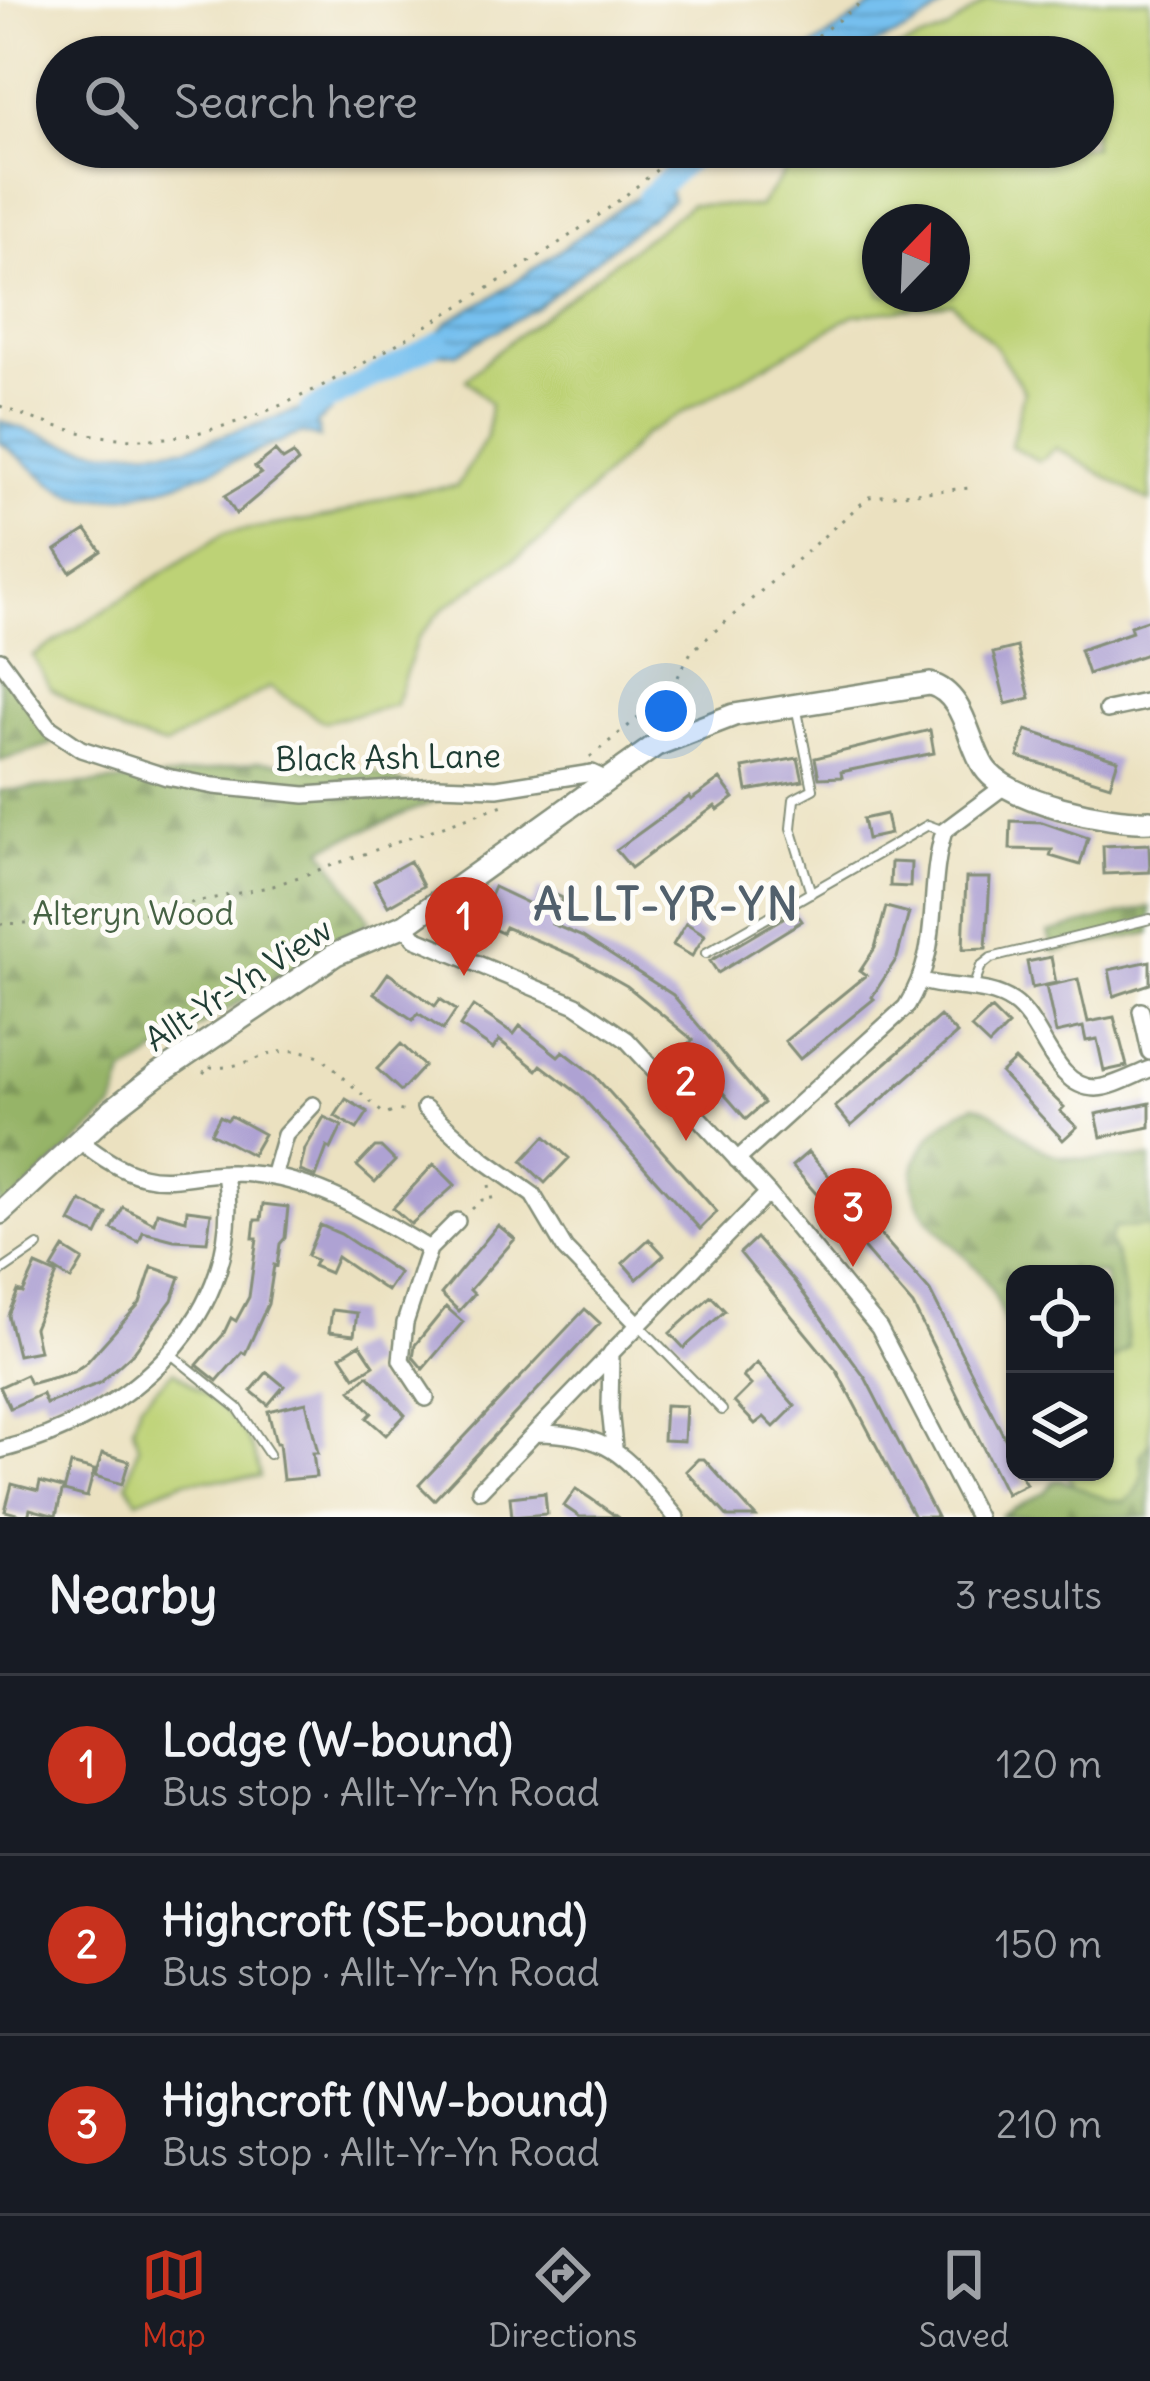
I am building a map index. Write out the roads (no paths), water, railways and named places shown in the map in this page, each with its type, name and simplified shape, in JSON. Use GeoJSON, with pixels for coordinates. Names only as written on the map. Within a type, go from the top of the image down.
{"type":"FeatureCollection","features":[{"type":"Feature","properties":{"kind":"street","name":"Black Ash Lane"},"geometry":{"type":"LineString","coordinates":[[0,660],[50,728],[81,749],[167,777],[305,795],[436,786],[497,788],[599,776]]}},
{"type":"Feature","properties":{"kind":"street","name":"Allt-Yr-Yn View"},"geometry":{"type":"LineString","coordinates":[[0,1213],[113,1109],[186,1057],[337,955],[406,926],[599,776],[686,731],[734,715],[794,704],[914,685],[943,688],[956,704],[985,769],[1003,787]]}},
{"type":"Feature","properties":{"kind":"street"},"geometry":{"type":"LineString","coordinates":[[1107,710],[1150,701]]}},
{"type":"Feature","properties":{"kind":"street"},"geometry":{"type":"LineString","coordinates":[[737,1160],[906,1007],[922,981],[935,921],[938,848],[944,831],[1003,787],[1078,811],[1150,821]]}},
{"type":"Feature","properties":{"kind":"street"},"geometry":{"type":"LineString","coordinates":[[406,926],[415,938],[576,1005],[627,1040],[768,1193],[879,1328],[976,1517]]}},
{"type":"Feature","properties":{"kind":"street"},"geometry":{"type":"LineString","coordinates":[[922,981],[995,992],[1023,1010],[1053,1057],[1083,1085],[1098,1088],[1150,1069]]}},
{"type":"Feature","properties":{"kind":"street"},"geometry":{"type":"LineString","coordinates":[[1141,1011],[1150,1052]]}},
{"type":"Feature","properties":{"kind":"street"},"geometry":{"type":"LineString","coordinates":[[273,1177],[285,1136],[314,1105]]}},
{"type":"Feature","properties":{"kind":"street"},"geometry":{"type":"LineString","coordinates":[[417,1111],[533,1195],[565,1250],[639,1325]]}},
{"type":"Feature","properties":{"kind":"street"},"geometry":{"type":"LineString","coordinates":[[79,1141],[109,1164],[159,1181],[225,1173],[273,1177],[357,1207],[429,1249]]}},
{"type":"Feature","properties":{"kind":"street"},"geometry":{"type":"LineString","coordinates":[[0,1450],[38,1441],[98,1411],[124,1396],[170,1353],[218,1281],[229,1201],[225,1173]]}},
{"type":"Feature","properties":{"kind":"street"},"geometry":{"type":"LineString","coordinates":[[480,1490],[768,1193]]}},
{"type":"Feature","properties":{"kind":"street"},"geometry":{"type":"LineString","coordinates":[[426,1398],[401,1360],[405,1323],[429,1249],[457,1221]]}},
{"type":"Feature","properties":{"kind":"street"},"geometry":{"type":"LineString","coordinates":[[611,1353],[614,1448]]}},
{"type":"Feature","properties":{"kind":"street"},"geometry":{"type":"LineString","coordinates":[[536,1432],[572,1433],[614,1448],[676,1517]]}},
{"type":"Feature","properties":{"kind":"lane"},"geometry":{"type":"LineString","coordinates":[[794,704],[802,722],[813,789],[794,799],[790,829],[811,892]]}},
{"type":"Feature","properties":{"kind":"lane"},"geometry":{"type":"LineString","coordinates":[[706,953],[928,825],[944,831]]}},
{"type":"Feature","properties":{"kind":"lane"},"geometry":{"type":"LineString","coordinates":[[972,989],[981,967],[991,958],[1150,919]]}},
{"type":"Feature","properties":{"kind":"lane"},"geometry":{"type":"LineString","coordinates":[[0,1272],[38,1246]]}},
{"type":"Feature","properties":{"kind":"lane"},"geometry":{"type":"LineString","coordinates":[[639,1325],[722,1409]]}},
{"type":"Feature","properties":{"kind":"lane"},"geometry":{"type":"LineString","coordinates":[[170,1353],[238,1408],[269,1454]]}},
{"type":"Feature","properties":{"kind":"water"},"geometry":{"type":"Polygon","coordinates":[[[881,0],[951,0],[895,36],[829,36],[881,0]]]}},
{"type":"Feature","properties":{"kind":"water"},"geometry":{"type":"Polygon","coordinates":[[[666,180],[672,200],[537,307],[457,353],[418,354],[450,320],[499,293],[666,180]]]}},
{"type":"Feature","properties":{"kind":"water"},"geometry":{"type":"Polygon","coordinates":[[[334,398],[330,412],[317,423],[320,438],[303,433],[293,436],[186,480],[128,496],[69,493],[0,442],[0,421],[71,445],[108,451],[186,448],[334,398]]]}},
{"type":"Feature","properties":{"kind":"waterway"},"geometry":{"type":"LineString","coordinates":[[647,197],[680,168]]}},
{"type":"Feature","properties":{"kind":"waterway"},"geometry":{"type":"LineString","coordinates":[[309,411],[440,341]]}},
{"type":"Feature","properties":{"kind":"place","name":"Lodge (W-bound)"},"geometry":{"type":"Point","coordinates":[464,976]}},
{"type":"Feature","properties":{"kind":"place","name":"Highcroft (SE-bound)"},"geometry":{"type":"Point","coordinates":[686,1141]}},
{"type":"Feature","properties":{"kind":"place","name":"Highcroft (NW-bound)"},"geometry":{"type":"Point","coordinates":[853,1267]}},
{"type":"Feature","properties":{"kind":"district","name":"ALLT-YR-YN"},"geometry":{"type":"Point","coordinates":[667,904]}},
{"type":"Feature","properties":{"kind":"park label","name":"Alteryn Wood"},"geometry":{"type":"Point","coordinates":[133,913]}}]}
